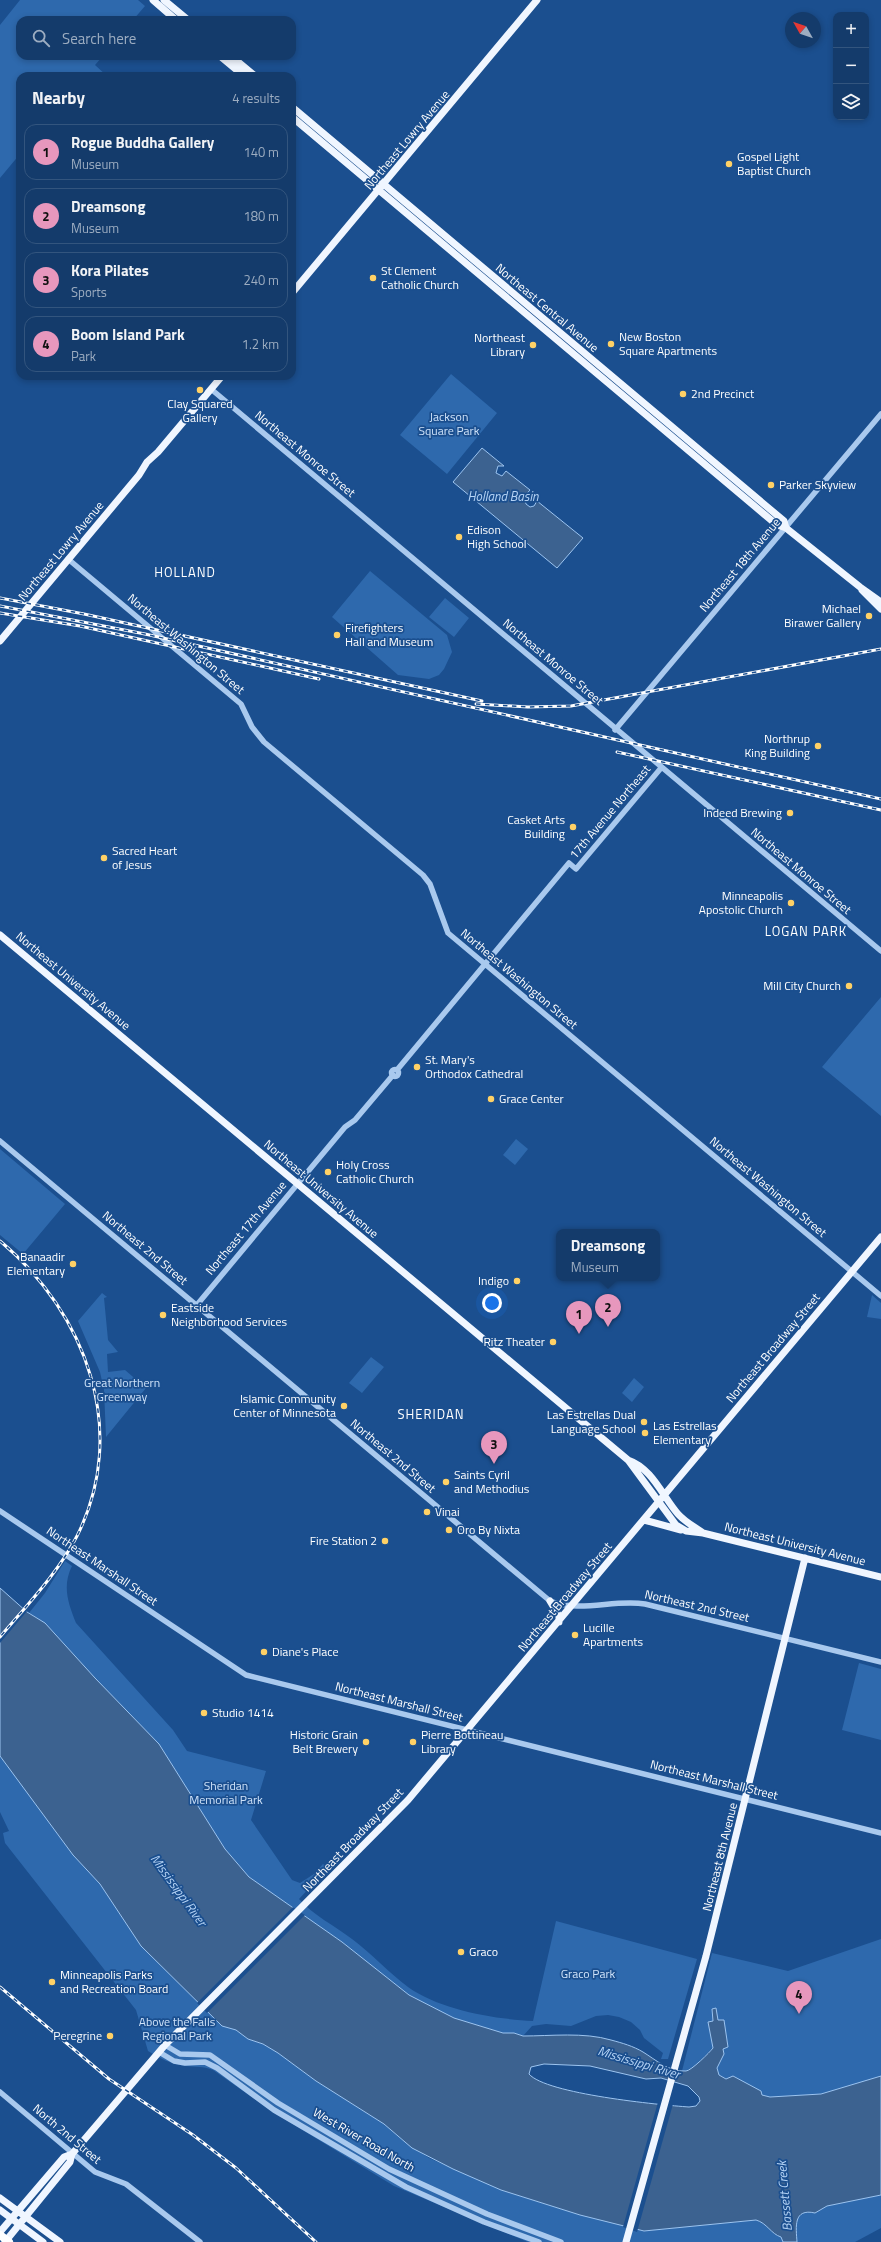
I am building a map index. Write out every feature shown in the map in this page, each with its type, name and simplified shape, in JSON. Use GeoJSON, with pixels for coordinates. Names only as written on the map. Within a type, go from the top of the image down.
{"type":"FeatureCollection","features":[{"type":"Feature","properties":{"kind":"highway"},"geometry":{"type":"LineString","coordinates":[[0,2233],[9,2242]]}},
{"type":"Feature","properties":{"kind":"main road"},"geometry":{"type":"LineString","coordinates":[[153,0],[171,16]]}},
{"type":"Feature","properties":{"kind":"main road"},"geometry":{"type":"LineString","coordinates":[[164,0],[183,16]]}},
{"type":"Feature","properties":{"kind":"main road","name":"Northeast Lowry Avenue"},"geometry":{"type":"LineString","coordinates":[[296,288],[537,0]]}},
{"type":"Feature","properties":{"kind":"main road"},"geometry":{"type":"LineString","coordinates":[[225,60],[239,72]]}},
{"type":"Feature","properties":{"kind":"main road"},"geometry":{"type":"LineString","coordinates":[[236,60],[250,72]]}},
{"type":"Feature","properties":{"kind":"main road","name":"Northeast Central Avenue"},"geometry":{"type":"LineString","coordinates":[[296,110],[784,521],[786,528]]}},
{"type":"Feature","properties":{"kind":"main road","name":"Northeast Central Avenue"},"geometry":{"type":"LineString","coordinates":[[296,120],[777,525],[786,528],[881,602]]}},
{"type":"Feature","properties":{"kind":"main road","name":"Northeast Lowry Avenue"},"geometry":{"type":"LineString","coordinates":[[0,641],[139,474],[150,464],[158,452],[219,380]]}},
{"type":"Feature","properties":{"kind":"main road","name":"Northeast Central Avenue"},"geometry":{"type":"LineString","coordinates":[[860,587],[881,609]]}},
{"type":"Feature","properties":{"kind":"main road","name":"Northeast University Avenue"},"geometry":{"type":"LineString","coordinates":[[0,935],[628,1460],[676,1525],[686,1531],[703,1533],[881,1577]]}},
{"type":"Feature","properties":{"kind":"main road","name":"Northeast Broadway Street"},"geometry":{"type":"LineString","coordinates":[[72,2154],[159,2052],[408,1800],[881,1237]]}},
{"type":"Feature","properties":{"kind":"main road","name":"Northeast University Avenue"},"geometry":{"type":"LineString","coordinates":[[628,1460],[637,1463],[645,1471],[679,1516],[703,1533]]}},
{"type":"Feature","properties":{"kind":"main road"},"geometry":{"type":"LineString","coordinates":[[644,1520],[686,1531]]}},
{"type":"Feature","properties":{"kind":"main road","name":"Northeast 8th Avenue"},"geometry":{"type":"LineString","coordinates":[[626,2242],[708,1949],[805,1558]]}},
{"type":"Feature","properties":{"kind":"main road"},"geometry":{"type":"LineString","coordinates":[[550,1601],[560,1616],[559,1622]]}},
{"type":"Feature","properties":{"kind":"main road"},"geometry":{"type":"LineString","coordinates":[[0,2233],[64,2157],[72,2154]]}},
{"type":"Feature","properties":{"kind":"main road"},"geometry":{"type":"LineString","coordinates":[[6,2242],[70,2162],[72,2154]]}},
{"type":"Feature","properties":{"kind":"main road"},"geometry":{"type":"LineString","coordinates":[[0,2198],[14,2215],[23,2221],[43,2242]]}},
{"type":"Feature","properties":{"kind":"main road"},"geometry":{"type":"LineString","coordinates":[[0,2210],[14,2215],[60,2242]]}},
{"type":"Feature","properties":{"kind":"street","name":"Northeast Monroe Street"},"geometry":{"type":"LineString","coordinates":[[211,389],[615,730],[881,951]]}},
{"type":"Feature","properties":{"kind":"street","name":"Northeast 18th Avenue"},"geometry":{"type":"LineString","coordinates":[[615,730],[881,414]]}},
{"type":"Feature","properties":{"kind":"street","name":"Northeast Washington Street"},"geometry":{"type":"LineString","coordinates":[[68,559],[240,704],[252,727],[264,742],[424,875],[430,884],[448,933],[881,1296]]}},
{"type":"Feature","properties":{"kind":"street","name":"17th Avenue Northeast"},"geometry":{"type":"LineString","coordinates":[[485,965],[569,863],[576,870],[661,768]]}},
{"type":"Feature","properties":{"kind":"street","name":"Northeast 17th Avenue"},"geometry":{"type":"LineString","coordinates":[[196,1306],[297,1184],[393,1075],[393,1070],[398,1070],[485,965]]}},
{"type":"Feature","properties":{"kind":"street","name":"Northeast 2nd Street"},"geometry":{"type":"LineString","coordinates":[[0,1141],[550,1601],[572,1606],[637,1603],[881,1662]]}},
{"type":"Feature","properties":{"kind":"street","name":"Northeast Marshall Street"},"geometry":{"type":"LineString","coordinates":[[0,1511],[240,1672],[467,1731],[881,1833]]}},
{"type":"Feature","properties":{"kind":"street","name":"West River Road North"},"geometry":{"type":"LineString","coordinates":[[166,2045],[180,2054],[210,2055],[278,2103],[389,2169],[480,2211],[561,2242]]}},
{"type":"Feature","properties":{"kind":"street","name":"West River Road North"},"geometry":{"type":"LineString","coordinates":[[159,2052],[174,2061],[186,2063],[205,2062],[217,2068],[274,2110],[406,2187],[484,2222],[539,2242]]}},
{"type":"Feature","properties":{"kind":"street","name":"North 2nd Street"},"geometry":{"type":"LineString","coordinates":[[0,2092],[95,2172],[131,2187],[200,2242]]}},
{"type":"Feature","properties":{"kind":"green space"},"geometry":{"type":"Polygon","coordinates":[[[20,0],[138,0],[145,6],[136,16],[16,16],[16,60],[99,60],[95,65],[103,72],[16,72],[16,159],[0,178],[0,25],[20,0]]]}},
{"type":"Feature","properties":{"kind":"green space","name":"Jackson Square Park"},"geometry":{"type":"Polygon","coordinates":[[[451,374],[497,413],[447,474],[400,435],[451,374]]]}},
{"type":"Feature","properties":{"kind":"green space"},"geometry":{"type":"Polygon","coordinates":[[[370,571],[447,635],[452,652],[444,669],[439,675],[429,679],[398,675],[332,617],[370,571]]]}},
{"type":"Feature","properties":{"kind":"green space"},"geometry":{"type":"Polygon","coordinates":[[[445,598],[469,618],[454,637],[429,617],[445,598]]]}},
{"type":"Feature","properties":{"kind":"green space"},"geometry":{"type":"Polygon","coordinates":[[[881,997],[881,1116],[822,1067],[881,997]]]}},
{"type":"Feature","properties":{"kind":"green space"},"geometry":{"type":"Polygon","coordinates":[[[516,1139],[528,1149],[515,1165],[503,1155],[516,1139]]]}},
{"type":"Feature","properties":{"kind":"green space"},"geometry":{"type":"Polygon","coordinates":[[[0,1149],[65,1204],[23,1254],[0,1235],[0,1149]]]}},
{"type":"Feature","properties":{"kind":"green space","name":"Great Northern Greenway"},"geometry":{"type":"Polygon","coordinates":[[[102,1293],[107,1297],[104,1298],[108,1340],[118,1352],[107,1354],[108,1372],[125,1370],[146,1388],[106,1437],[104,1390],[100,1372],[78,1321],[102,1293]]]}},
{"type":"Feature","properties":{"kind":"green space"},"geometry":{"type":"Polygon","coordinates":[[[872,1295],[881,1303],[881,1319],[867,1317],[872,1295]]]}},
{"type":"Feature","properties":{"kind":"green space"},"geometry":{"type":"Polygon","coordinates":[[[371,1357],[384,1367],[362,1393],[349,1383],[371,1357]]]}},
{"type":"Feature","properties":{"kind":"green space"},"geometry":{"type":"Polygon","coordinates":[[[634,1378],[644,1387],[632,1402],[622,1393],[634,1378]]]}},
{"type":"Feature","properties":{"kind":"green space"},"geometry":{"type":"Polygon","coordinates":[[[65,1561],[72,1566],[67,1581],[67,1594],[76,1623],[173,1730],[187,1751],[266,1771],[251,1820],[292,1880],[300,1883],[314,1874],[323,1864],[328,1868],[299,1899],[311,1910],[352,1939],[408,1987],[421,1995],[436,2002],[468,2012],[502,2018],[533,2021],[556,1921],[697,1959],[668,2059],[661,2059],[663,2053],[644,2038],[640,2030],[631,2022],[619,2017],[608,2015],[596,2016],[571,2026],[546,2024],[532,2026],[523,2036],[514,2033],[503,2033],[454,2018],[409,1995],[342,1942],[249,1877],[225,1849],[159,1744],[95,1678],[45,1623],[29,1613],[45,1593],[65,1561]]]}},
{"type":"Feature","properties":{"kind":"green space"},"geometry":{"type":"Polygon","coordinates":[[[859,1663],[881,1669],[881,1740],[842,1730],[859,1663]]]}},
{"type":"Feature","properties":{"kind":"green space","name":"Above the Falls Regional Park"},"geometry":{"type":"Polygon","coordinates":[[[0,1756],[73,1855],[100,1884],[141,1946],[222,2026],[236,2030],[248,2039],[263,2044],[278,2053],[316,2081],[384,2124],[401,2139],[429,2158],[501,2190],[580,2215],[644,2231],[756,2220],[760,2221],[774,2234],[781,2237],[783,2242],[528,2242],[394,2186],[273,2112],[213,2070],[203,2067],[175,2064],[148,2051],[136,2010],[5,1843],[3,1833],[9,1831],[0,1812],[0,1756]]]}},
{"type":"Feature","properties":{"kind":"green space"},"geometry":{"type":"Polygon","coordinates":[[[881,1939],[881,2076],[841,2089],[797,2098],[770,2097],[751,2091],[719,2075],[717,2068],[723,2048],[728,2047],[723,2020],[718,2020],[715,2008],[712,2009],[714,2021],[708,2022],[713,2047],[689,2071],[682,2071],[712,1953],[788,1971],[881,1939]]]}},
{"type":"Feature","properties":{"kind":"green space"},"geometry":{"type":"Polygon","coordinates":[[[881,2195],[881,2228],[855,2242],[797,2242],[797,2220],[803,2213],[815,2213],[827,2206],[881,2195]]]}},
{"type":"Feature","properties":{"kind":"water","name":"Holland Basin"},"geometry":{"type":"Polygon","coordinates":[[[482,448],[504,466],[498,466],[496,473],[502,476],[506,471],[530,490],[524,497],[526,504],[530,507],[534,506],[537,501],[583,538],[557,568],[453,482],[482,448]]]}},
{"type":"Feature","properties":{"kind":"water"},"geometry":{"type":"Polygon","coordinates":[[[0,1588],[27,1612],[45,1623],[95,1678],[159,1744],[225,1849],[249,1877],[342,1942],[409,1995],[454,2018],[503,2033],[514,2033],[523,2036],[579,2035],[619,2042],[643,2052],[668,2068],[680,2071],[686,2071],[692,2068],[713,2048],[708,2022],[713,2021],[712,2009],[716,2008],[718,2020],[724,2020],[728,2047],[723,2049],[724,2054],[717,2068],[719,2075],[726,2079],[733,2076],[761,2091],[762,2095],[770,2097],[821,2094],[881,2076],[881,2195],[827,2206],[815,2213],[803,2213],[797,2220],[797,2242],[783,2242],[781,2237],[774,2234],[760,2221],[756,2220],[644,2231],[580,2215],[501,2190],[453,2169],[412,2148],[384,2124],[316,2081],[278,2053],[263,2044],[248,2039],[236,2030],[222,2026],[141,1946],[100,1884],[73,1855],[0,1756],[0,1588]],[[544,2064],[531,2067],[529,2074],[540,2081],[557,2087],[579,2093],[604,2097],[689,2107],[696,2106],[700,2101],[699,2097],[688,2086],[661,2078],[646,2079],[590,2066],[544,2064]]]}},
{"type":"Feature","properties":{"kind":"pier"},"geometry":{"type":"Polygon","coordinates":[[[24,1606],[28,1610],[0,1643],[0,1635],[24,1606]]]}},
{"type":"Feature","properties":{"kind":"pier"},"geometry":{"type":"Polygon","coordinates":[[[293,1907],[305,1915],[207,2013],[197,2003],[293,1907]]]}},
{"type":"Feature","properties":{"kind":"pier"},"geometry":{"type":"Polygon","coordinates":[[[658,2102],[673,2104],[637,2232],[623,2227],[658,2102]]]}},
{"type":"Feature","properties":{"kind":"railway"},"geometry":{"type":"LineString","coordinates":[[0,598],[84,614],[482,701]]}},
{"type":"Feature","properties":{"kind":"railway"},"geometry":{"type":"LineString","coordinates":[[0,606],[145,634],[881,799]]}},
{"type":"Feature","properties":{"kind":"railway"},"geometry":{"type":"LineString","coordinates":[[0,613],[80,626],[319,679]]}},
{"type":"Feature","properties":{"kind":"railway"},"geometry":{"type":"LineString","coordinates":[[476,704],[528,707],[571,706],[881,649]]}},
{"type":"Feature","properties":{"kind":"railway"},"geometry":{"type":"LineString","coordinates":[[617,752],[881,810]]}},
{"type":"Feature","properties":{"kind":"railway"},"geometry":{"type":"LineString","coordinates":[[0,1241],[30,1270],[56,1303],[76,1338],[91,1376],[99,1416],[99,1456],[92,1496],[77,1536],[61,1563],[0,1637]]}},
{"type":"Feature","properties":{"kind":"railway"},"geometry":{"type":"LineString","coordinates":[[0,1987],[109,2079],[193,2135],[236,2168],[316,2242]]}},
{"type":"Feature","properties":{"kind":"place","name":"Gospel Light Baptist Church"},"geometry":{"type":"Point","coordinates":[729,164]}},
{"type":"Feature","properties":{"kind":"place","name":"St Clement Catholic Church"},"geometry":{"type":"Point","coordinates":[373,278]}},
{"type":"Feature","properties":{"kind":"place","name":"New Boston Square Apartments"},"geometry":{"type":"Point","coordinates":[611,344]}},
{"type":"Feature","properties":{"kind":"place","name":"Northeast Library"},"geometry":{"type":"Point","coordinates":[533,345]}},
{"type":"Feature","properties":{"kind":"place","name":"Clay Squared Gallery"},"geometry":{"type":"Point","coordinates":[200,390]}},
{"type":"Feature","properties":{"kind":"place","name":"2nd Precinct"},"geometry":{"type":"Point","coordinates":[683,394]}},
{"type":"Feature","properties":{"kind":"place","name":"Parker Skyview"},"geometry":{"type":"Point","coordinates":[771,485]}},
{"type":"Feature","properties":{"kind":"place","name":"Edison High School"},"geometry":{"type":"Point","coordinates":[459,537]}},
{"type":"Feature","properties":{"kind":"place","name":"Michael Birawer Gallery"},"geometry":{"type":"Point","coordinates":[869,616]}},
{"type":"Feature","properties":{"kind":"place","name":"Firefighters Hall and Museum"},"geometry":{"type":"Point","coordinates":[337,635]}},
{"type":"Feature","properties":{"kind":"place","name":"Northrup King Building"},"geometry":{"type":"Point","coordinates":[818,746]}},
{"type":"Feature","properties":{"kind":"place","name":"Indeed Brewing"},"geometry":{"type":"Point","coordinates":[790,813]}},
{"type":"Feature","properties":{"kind":"place","name":"Casket Arts Building"},"geometry":{"type":"Point","coordinates":[573,827]}},
{"type":"Feature","properties":{"kind":"place","name":"Sacred Heart of Jesus"},"geometry":{"type":"Point","coordinates":[104,858]}},
{"type":"Feature","properties":{"kind":"place","name":"Minneapolis Apostolic Church"},"geometry":{"type":"Point","coordinates":[791,903]}},
{"type":"Feature","properties":{"kind":"place","name":"Mill City Church"},"geometry":{"type":"Point","coordinates":[849,986]}},
{"type":"Feature","properties":{"kind":"place","name":"St. Mary's Orthodox Cathedral"},"geometry":{"type":"Point","coordinates":[417,1067]}},
{"type":"Feature","properties":{"kind":"place","name":"Grace Center"},"geometry":{"type":"Point","coordinates":[491,1099]}},
{"type":"Feature","properties":{"kind":"place","name":"Holy Cross Catholic Church"},"geometry":{"type":"Point","coordinates":[328,1172]}},
{"type":"Feature","properties":{"kind":"place","name":"Banaadir Elementary"},"geometry":{"type":"Point","coordinates":[73,1264]}},
{"type":"Feature","properties":{"kind":"place","name":"Indigo"},"geometry":{"type":"Point","coordinates":[517,1281]}},
{"type":"Feature","properties":{"kind":"place","name":"Eastside Neighborhood Services"},"geometry":{"type":"Point","coordinates":[163,1315]}},
{"type":"Feature","properties":{"kind":"place","name":"Dreamsong"},"geometry":{"type":"Point","coordinates":[608,1327]}},
{"type":"Feature","properties":{"kind":"place","name":"Rogue Buddha Gallery"},"geometry":{"type":"Point","coordinates":[579,1334]}},
{"type":"Feature","properties":{"kind":"place","name":"Ritz Theater"},"geometry":{"type":"Point","coordinates":[553,1342]}},
{"type":"Feature","properties":{"kind":"place","name":"Islamic Community Center of Minnesota"},"geometry":{"type":"Point","coordinates":[344,1406]}},
{"type":"Feature","properties":{"kind":"place","name":"Las Estrellas Dual Language School"},"geometry":{"type":"Point","coordinates":[644,1422]}},
{"type":"Feature","properties":{"kind":"place","name":"Las Estrellas Elementary"},"geometry":{"type":"Point","coordinates":[645,1433]}},
{"type":"Feature","properties":{"kind":"place","name":"Kora Pilates"},"geometry":{"type":"Point","coordinates":[494,1464]}},
{"type":"Feature","properties":{"kind":"place","name":"Saints Cyril and Methodius"},"geometry":{"type":"Point","coordinates":[446,1482]}},
{"type":"Feature","properties":{"kind":"place","name":"Vinai"},"geometry":{"type":"Point","coordinates":[427,1512]}},
{"type":"Feature","properties":{"kind":"place","name":"Oro By Nixta"},"geometry":{"type":"Point","coordinates":[449,1530]}},
{"type":"Feature","properties":{"kind":"place","name":"Fire Station 2"},"geometry":{"type":"Point","coordinates":[385,1541]}},
{"type":"Feature","properties":{"kind":"place","name":"Lucille Apartments"},"geometry":{"type":"Point","coordinates":[575,1635]}},
{"type":"Feature","properties":{"kind":"place","name":"Diane's Place"},"geometry":{"type":"Point","coordinates":[264,1652]}},
{"type":"Feature","properties":{"kind":"place","name":"Studio 1414"},"geometry":{"type":"Point","coordinates":[204,1713]}},
{"type":"Feature","properties":{"kind":"place","name":"Historic Grain Belt Brewery"},"geometry":{"type":"Point","coordinates":[366,1742]}},
{"type":"Feature","properties":{"kind":"place","name":"Pierre Bottineau Library"},"geometry":{"type":"Point","coordinates":[413,1742]}},
{"type":"Feature","properties":{"kind":"place","name":"Graco"},"geometry":{"type":"Point","coordinates":[461,1952]}},
{"type":"Feature","properties":{"kind":"place","name":"Minneapolis Parks and Recreation Board"},"geometry":{"type":"Point","coordinates":[52,1982]}},
{"type":"Feature","properties":{"kind":"place","name":"Boom Island Park"},"geometry":{"type":"Point","coordinates":[799,2014]}},
{"type":"Feature","properties":{"kind":"place","name":"Peregrine"},"geometry":{"type":"Point","coordinates":[110,2036]}},
{"type":"Feature","properties":{"kind":"district","name":"HOLLAND"},"geometry":{"type":"Point","coordinates":[185,572]}},
{"type":"Feature","properties":{"kind":"district","name":"LOGAN PARK"},"geometry":{"type":"Point","coordinates":[806,931]}},
{"type":"Feature","properties":{"kind":"district","name":"SHERIDAN"},"geometry":{"type":"Point","coordinates":[431,1414]}},
{"type":"Feature","properties":{"kind":"park label","name":"Sheridan Memorial Park"},"geometry":{"type":"Point","coordinates":[226,1793]}},
{"type":"Feature","properties":{"kind":"park label","name":"Graco Park"},"geometry":{"type":"Point","coordinates":[588,1974]}},
{"type":"Feature","properties":{"kind":"water label","name":"Mississippi River"},"geometry":{"type":"Point","coordinates":[179,1890]}},
{"type":"Feature","properties":{"kind":"water label","name":"Mississippi River"},"geometry":{"type":"Point","coordinates":[639,2062]}},
{"type":"Feature","properties":{"kind":"water label","name":"Bassett Creek"},"geometry":{"type":"Point","coordinates":[784,2196]}}]}
